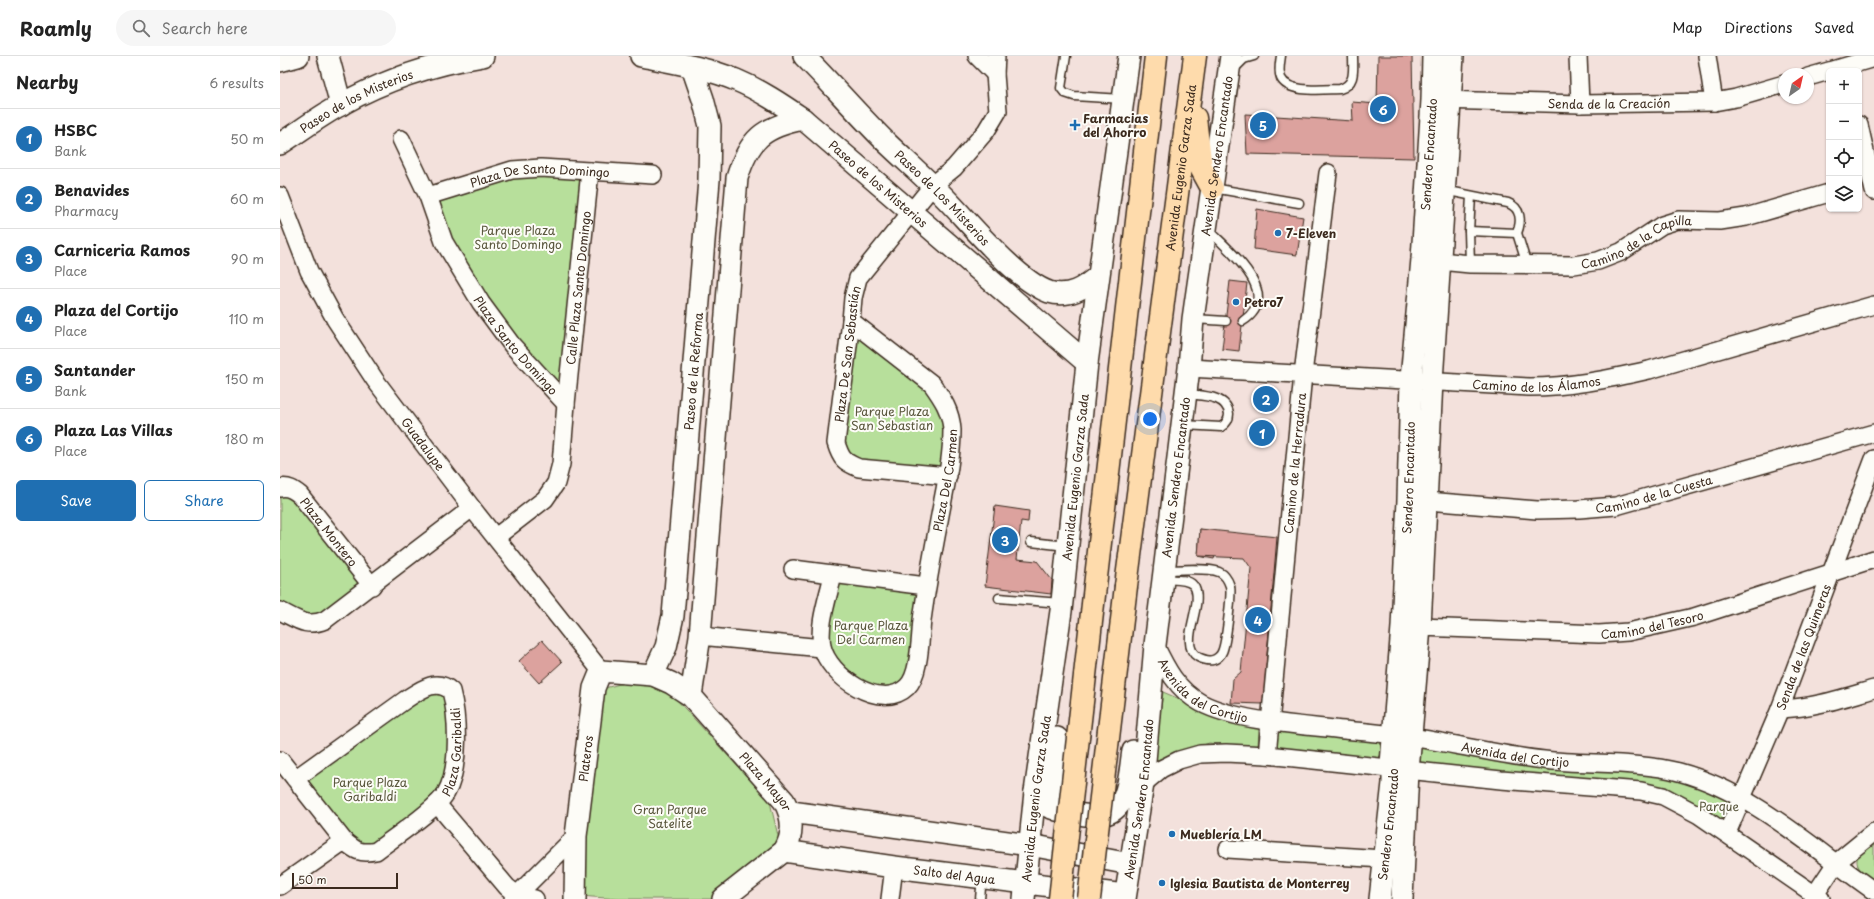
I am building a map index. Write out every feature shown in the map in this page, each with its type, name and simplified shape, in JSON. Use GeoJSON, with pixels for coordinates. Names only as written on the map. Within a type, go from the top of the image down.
{"type":"FeatureCollection","features":[{"type":"Feature","properties":{"kind":"highway"},"geometry":{"type":"LineString","coordinates":[[1060,899],[1156,56]]}},
{"type":"Feature","properties":{"kind":"highway"},"geometry":{"type":"LineString","coordinates":[[1194,63],[1194,111],[1201,168],[1212,188]]}},
{"type":"Feature","properties":{"kind":"highway","name":"Avenida Eugenio Garza Sada"},"geometry":{"type":"LineString","coordinates":[[1089,899],[1126,586],[1194,63]]}},
{"type":"Feature","properties":{"kind":"street"},"geometry":{"type":"LineString","coordinates":[[280,61],[298,56]]}},
{"type":"Feature","properties":{"kind":"street"},"geometry":{"type":"LineString","coordinates":[[328,56],[341,105]]}},
{"type":"Feature","properties":{"kind":"street","name":"Paseo de los Misterios"},"geometry":{"type":"LineString","coordinates":[[280,144],[341,105],[379,86],[422,70],[483,56]]}},
{"type":"Feature","properties":{"kind":"street","name":"Paseo de los Misterios"},"geometry":{"type":"LineString","coordinates":[[641,56],[692,67],[735,80],[770,97],[803,119],[1087,362]]}},
{"type":"Feature","properties":{"kind":"street","name":"Paseo de Los Misterios"},"geometry":{"type":"LineString","coordinates":[[804,56],[888,144],[933,185],[1015,269],[1035,285],[1050,292],[1071,294],[1087,286],[1098,276]]}},
{"type":"Feature","properties":{"kind":"street"},"geometry":{"type":"LineString","coordinates":[[977,56],[995,74]]}},
{"type":"Feature","properties":{"kind":"street","name":"Plaza De San Sebastián"},"geometry":{"type":"LineString","coordinates":[[948,476],[859,468],[848,463],[840,456],[836,443],[853,298],[858,278],[933,185],[954,168],[986,131],[998,111],[995,74],[996,56]]}},
{"type":"Feature","properties":{"kind":"street","name":"Avenida Eugenio Garza Sada"},"geometry":{"type":"LineString","coordinates":[[1024,890],[1035,792],[1061,607],[1087,362],[1129,56]]}},
{"type":"Feature","properties":{"kind":"street","name":"Avenida Sendero Encantado"},"geometry":{"type":"LineString","coordinates":[[1125,897],[1143,784],[1155,645],[1186,394],[1193,319],[1231,56]]}},
{"type":"Feature","properties":{"kind":"street","name":"Sendero Encantado"},"geometry":{"type":"LineString","coordinates":[[1402,736],[1402,627],[1408,500],[1422,380],[1440,261],[1444,190],[1441,100],[1433,56]]}},
{"type":"Feature","properties":{"kind":"street","name":"Sendero Encantado"},"geometry":{"type":"LineString","coordinates":[[1400,770],[1391,764],[1402,736],[1420,626],[1427,501],[1422,380],[1441,100],[1453,56]]}},
{"type":"Feature","properties":{"kind":"street"},"geometry":{"type":"LineString","coordinates":[[1578,56],[1580,104]]}},
{"type":"Feature","properties":{"kind":"street"},"geometry":{"type":"LineString","coordinates":[[1707,56],[1714,102]]}},
{"type":"Feature","properties":{"kind":"street"},"geometry":{"type":"LineString","coordinates":[[1839,68],[1874,58]]}},
{"type":"Feature","properties":{"kind":"street","name":"Paseo de la Reforma"},"geometry":{"type":"LineString","coordinates":[[653,675],[666,648],[673,616],[709,180],[710,126],[692,67]]}},
{"type":"Feature","properties":{"kind":"street"},"geometry":{"type":"LineString","coordinates":[[1814,75],[1826,72]]}},
{"type":"Feature","properties":{"kind":"street","name":"Senda de la Creación"},"geometry":{"type":"LineString","coordinates":[[1441,100],[1580,104],[1714,102],[1736,98],[1778,86]]}},
{"type":"Feature","properties":{"kind":"street"},"geometry":{"type":"LineString","coordinates":[[691,696],[700,636],[738,178],[742,163],[752,144],[766,130],[784,123],[803,119]]}},
{"type":"Feature","properties":{"kind":"street","name":"Plaza Santo Domingo"},"geometry":{"type":"LineString","coordinates":[[400,139],[428,196],[444,242],[481,303],[512,345],[566,404],[562,464],[556,483],[544,499],[496,537]]}},
{"type":"Feature","properties":{"kind":"street"},"geometry":{"type":"LineString","coordinates":[[1862,140],[1870,184]]}},
{"type":"Feature","properties":{"kind":"street","name":"Plaza De Santo Domingo"},"geometry":{"type":"LineString","coordinates":[[428,196],[512,170],[541,168],[653,175]]}},
{"type":"Feature","properties":{"kind":"street","name":"Calle Plaza Santo Domingo"},"geometry":{"type":"LineString","coordinates":[[566,404],[590,171]]}},
{"type":"Feature","properties":{"kind":"street","name":"Camino de la Herradura"},"geometry":{"type":"LineString","coordinates":[[1267,755],[1303,374],[1328,173]]}},
{"type":"Feature","properties":{"kind":"street","name":"Camino de la Capilla"},"geometry":{"type":"LineString","coordinates":[[1440,261],[1470,264],[1574,266],[1598,262],[1621,252],[1662,225],[1678,220],[1720,221],[1746,217],[1826,194]]}},
{"type":"Feature","properties":{"kind":"street","name":"Guadalupe"},"geometry":{"type":"LineString","coordinates":[[280,196],[309,271],[334,320],[375,380],[472,508],[601,671]]}},
{"type":"Feature","properties":{"kind":"street","name":"Camino de los Álamos"},"geometry":{"type":"LineString","coordinates":[[1189,368],[1529,387],[1556,387],[1615,378],[1874,305]]}},
{"type":"Feature","properties":{"kind":"street","name":"Plaza Del Carmen"},"geometry":{"type":"LineString","coordinates":[[822,648],[832,665],[843,679],[863,692],[881,695],[899,693],[908,686],[914,673],[926,586],[948,476],[951,450],[952,428],[949,410],[942,397],[932,384],[851,321]]}},
{"type":"Feature","properties":{"kind":"street","name":"Camino de la Cuesta"},"geometry":{"type":"LineString","coordinates":[[1427,501],[1537,510],[1616,506],[1874,433]]}},
{"type":"Feature","properties":{"kind":"street","name":"Senda de las Quimeras"},"geometry":{"type":"LineString","coordinates":[[1727,833],[1780,708],[1874,459]]}},
{"type":"Feature","properties":{"kind":"street","name":"Plaza Montero"},"geometry":{"type":"LineString","coordinates":[[280,488],[284,487],[291,489],[300,495],[372,586]]}},
{"type":"Feature","properties":{"kind":"street"},"geometry":{"type":"LineString","coordinates":[[280,611],[304,623],[316,624],[325,620],[372,586],[472,508]]}},
{"type":"Feature","properties":{"kind":"street","name":"Camino del Tesoro"},"geometry":{"type":"LineString","coordinates":[[1420,626],[1600,634],[1628,632],[1694,617],[1874,559]]}},
{"type":"Feature","properties":{"kind":"street"},"geometry":{"type":"LineString","coordinates":[[793,569],[926,586]]}},
{"type":"Feature","properties":{"kind":"street"},"geometry":{"type":"LineString","coordinates":[[700,636],[822,648],[821,632],[833,575]]}},
{"type":"Feature","properties":{"kind":"street"},"geometry":{"type":"LineString","coordinates":[[1057,810],[1051,798],[1051,787],[1067,646],[1061,607]]}},
{"type":"Feature","properties":{"kind":"street"},"geometry":{"type":"LineString","coordinates":[[1035,792],[1046,806],[1057,810],[1085,815],[1104,816],[1114,811],[1122,801],[1127,788],[1141,706],[1155,645]]}},
{"type":"Feature","properties":{"kind":"street","name":"Avenida del Cortijo"},"geometry":{"type":"LineString","coordinates":[[1155,645],[1174,681],[1200,703],[1223,711],[1270,721],[1402,736],[1544,760],[1632,766],[1677,771],[1708,781],[1743,798],[1874,891]]}},
{"type":"Feature","properties":{"kind":"street"},"geometry":{"type":"LineString","coordinates":[[601,671],[653,675]]}},
{"type":"Feature","properties":{"kind":"street","name":"Plateros"},"geometry":{"type":"LineString","coordinates":[[575,899],[576,836],[594,688],[601,671]]}},
{"type":"Feature","properties":{"kind":"street","name":"Plaza Mayor"},"geometry":{"type":"LineString","coordinates":[[653,675],[671,683],[691,696],[784,801],[800,814],[791,834],[789,844],[784,851]]}},
{"type":"Feature","properties":{"kind":"street","name":"Plaza Garibaldi"},"geometry":{"type":"LineString","coordinates":[[295,779],[405,700],[435,684],[441,684],[451,691],[458,737],[451,779],[446,792],[437,804],[515,897]]}},
{"type":"Feature","properties":{"kind":"street"},"geometry":{"type":"LineString","coordinates":[[1780,708],[1801,708],[1818,705],[1874,689]]}},
{"type":"Feature","properties":{"kind":"street","name":"Avenida del Cortijo"},"geometry":{"type":"LineString","coordinates":[[1143,784],[1161,769],[1179,760],[1200,754],[1226,753],[1267,755],[1400,770],[1653,793],[1674,801],[1727,833],[1816,898]]}},
{"type":"Feature","properties":{"kind":"street"},"geometry":{"type":"LineString","coordinates":[[280,761],[349,845],[364,853],[376,851],[437,804]]}},
{"type":"Feature","properties":{"kind":"street","name":"Sendero Encantado"},"geometry":{"type":"LineString","coordinates":[[1380,899],[1383,859],[1400,770]]}},
{"type":"Feature","properties":{"kind":"street","name":"Sendero Encantado"},"geometry":{"type":"LineString","coordinates":[[1400,770],[1402,899]]}},
{"type":"Feature","properties":{"kind":"street"},"geometry":{"type":"LineString","coordinates":[[805,854],[800,814],[1030,845],[1130,864]]}},
{"type":"Feature","properties":{"kind":"street"},"geometry":{"type":"LineString","coordinates":[[1816,898],[1836,863],[1874,832]]}},
{"type":"Feature","properties":{"kind":"street"},"geometry":{"type":"LineString","coordinates":[[515,897],[576,836]]}},
{"type":"Feature","properties":{"kind":"street"},"geometry":{"type":"LineString","coordinates":[[280,886],[349,845]]}},
{"type":"Feature","properties":{"kind":"street"},"geometry":{"type":"LineString","coordinates":[[1228,849],[1383,859]]}},
{"type":"Feature","properties":{"kind":"street"},"geometry":{"type":"LineString","coordinates":[[724,899],[784,851]]}},
{"type":"Feature","properties":{"kind":"street","name":"Salto del Agua"},"geometry":{"type":"LineString","coordinates":[[784,851],[894,867],[982,877],[1024,890],[1125,897]]}},
{"type":"Feature","properties":{"kind":"street"},"geometry":{"type":"LineString","coordinates":[[890,899],[894,867]]}},
{"type":"Feature","properties":{"kind":"street"},"geometry":{"type":"LineString","coordinates":[[515,897],[534,899]]}},
{"type":"Feature","properties":{"kind":"lane"},"geometry":{"type":"LineString","coordinates":[[1066,56],[1061,88],[1065,93],[1074,96],[1123,99]]}},
{"type":"Feature","properties":{"kind":"lane"},"geometry":{"type":"LineString","coordinates":[[1228,78],[1237,64],[1244,59],[1254,56]]}},
{"type":"Feature","properties":{"kind":"lane"},"geometry":{"type":"LineString","coordinates":[[1276,56],[1281,56],[1279,70],[1281,78],[1286,84],[1296,88],[1340,89],[1346,87],[1352,80],[1353,56]]}},
{"type":"Feature","properties":{"kind":"lane"},"geometry":{"type":"LineString","coordinates":[[1212,188],[1299,203]]}},
{"type":"Feature","properties":{"kind":"lane"},"geometry":{"type":"LineString","coordinates":[[1444,190],[1513,205],[1519,213],[1520,221],[1517,233],[1527,265]]}},
{"type":"Feature","properties":{"kind":"lane"},"geometry":{"type":"LineString","coordinates":[[1470,264],[1469,231],[1471,196]]}},
{"type":"Feature","properties":{"kind":"lane"},"geometry":{"type":"LineString","coordinates":[[1206,227],[1246,269],[1256,286],[1258,292],[1256,308],[1251,316],[1243,321]]}},
{"type":"Feature","properties":{"kind":"lane"},"geometry":{"type":"LineString","coordinates":[[1469,231],[1517,233]]}},
{"type":"Feature","properties":{"kind":"lane"},"geometry":{"type":"LineString","coordinates":[[1193,319],[1226,321]]}},
{"type":"Feature","properties":{"kind":"lane"},"geometry":{"type":"LineString","coordinates":[[1182,425],[1221,427],[1226,424],[1229,416],[1227,405],[1221,400],[1186,394]]}},
{"type":"Feature","properties":{"kind":"lane"},"geometry":{"type":"LineString","coordinates":[[1031,542],[1068,546]]}},
{"type":"Feature","properties":{"kind":"lane"},"geometry":{"type":"LineString","coordinates":[[1208,570],[1219,572],[1226,577],[1231,593],[1223,646],[1219,657],[1213,660],[1202,659],[1195,655],[1191,650],[1190,641],[1196,594],[1192,585],[1185,581],[1163,574],[1208,570]]}},
{"type":"Feature","properties":{"kind":"lane"},"geometry":{"type":"LineString","coordinates":[[999,598],[1061,607]]}},
{"type":"Feature","properties":{"kind":"lane"},"geometry":{"type":"LineString","coordinates":[[980,899],[982,877]]}},
{"type":"Feature","properties":{"kind":"green space","name":"Parque Plaza Santo Domingo"},"geometry":{"type":"Polygon","coordinates":[[[590,171],[566,404],[481,303],[428,196],[487,177],[590,171]]]}},
{"type":"Feature","properties":{"kind":"green space","name":"Parque Plaza San Sebastian"},"geometry":{"type":"Polygon","coordinates":[[[851,321],[942,397],[948,476],[840,456],[851,321]]]}},
{"type":"Feature","properties":{"kind":"green space"},"geometry":{"type":"Polygon","coordinates":[[[284,487],[372,586],[325,620],[280,611],[280,488],[284,487]]]}},
{"type":"Feature","properties":{"kind":"green space","name":"Parque Plaza Del Carmen"},"geometry":{"type":"Polygon","coordinates":[[[833,575],[926,586],[908,686],[863,692],[822,648],[833,575]]]}},
{"type":"Feature","properties":{"kind":"green space","name":"Gran Parque Satelite"},"geometry":{"type":"Polygon","coordinates":[[[627,682],[666,688],[770,802],[779,840],[711,899],[619,899],[580,896],[594,691],[627,682]]]}},
{"type":"Feature","properties":{"kind":"green space","name":"Parque Plaza Garibaldi"},"geometry":{"type":"Polygon","coordinates":[[[424,689],[451,691],[447,792],[365,853],[295,779],[424,689]]]}},
{"type":"Feature","properties":{"kind":"green space"},"geometry":{"type":"Polygon","coordinates":[[[1163,692],[1198,707],[1259,723],[1258,749],[1209,743],[1154,761],[1163,692]]]}},
{"type":"Feature","properties":{"kind":"green space"},"geometry":{"type":"Polygon","coordinates":[[[1275,726],[1390,740],[1376,762],[1275,750],[1275,726]]]}},
{"type":"Feature","properties":{"kind":"green space","name":"Parque"},"geometry":{"type":"Polygon","coordinates":[[[1418,743],[1673,776],[1735,798],[1727,823],[1716,820],[1690,804],[1418,766],[1418,743]]]}},
{"type":"Feature","properties":{"kind":"green space"},"geometry":{"type":"Polygon","coordinates":[[[1874,845],[1874,882],[1861,872],[1857,857],[1874,845]]]}},
{"type":"Feature","properties":{"kind":"building"},"geometry":{"type":"Polygon","coordinates":[[[1378,56],[1412,56],[1414,158],[1247,154],[1245,114],[1353,121],[1352,102],[1377,104],[1378,56]]]}},
{"type":"Feature","properties":{"kind":"building","name":"7-Eleven"},"geometry":{"type":"Polygon","coordinates":[[[1257,209],[1303,217],[1297,255],[1254,249],[1257,209]]]}},
{"type":"Feature","properties":{"kind":"building","name":"Petro7"},"geometry":{"type":"Polygon","coordinates":[[[1230,281],[1247,283],[1239,351],[1222,349],[1230,281]]]}},
{"type":"Feature","properties":{"kind":"building"},"geometry":{"type":"Polygon","coordinates":[[[995,506],[1029,511],[1028,522],[1021,521],[1017,559],[1037,561],[1052,580],[1051,594],[985,586],[995,506]]]}},
{"type":"Feature","properties":{"kind":"building"},"geometry":{"type":"Polygon","coordinates":[[[1200,529],[1221,534],[1214,559],[1198,556],[1200,529]]]}},
{"type":"Feature","properties":{"kind":"building"},"geometry":{"type":"Polygon","coordinates":[[[1200,529],[1277,537],[1263,704],[1231,703],[1233,679],[1241,672],[1251,568],[1244,558],[1198,556],[1200,529]]]}},
{"type":"Feature","properties":{"kind":"building"},"geometry":{"type":"Polygon","coordinates":[[[542,640],[562,662],[539,683],[519,661],[542,640]]]}},
{"type":"Feature","properties":{"kind":"place","name":"Plaza Las Villas"},"geometry":{"type":"Point","coordinates":[1383,109]}},
{"type":"Feature","properties":{"kind":"place","name":"Farmacias del Ahorro"},"geometry":{"type":"Point","coordinates":[1075,125]}},
{"type":"Feature","properties":{"kind":"place","name":"Santander"},"geometry":{"type":"Point","coordinates":[1263,125]}},
{"type":"Feature","properties":{"kind":"place","name":"7-Eleven"},"geometry":{"type":"Point","coordinates":[1278,233]}},
{"type":"Feature","properties":{"kind":"place","name":"Petro7"},"geometry":{"type":"Point","coordinates":[1236,302]}},
{"type":"Feature","properties":{"kind":"place","name":"Benavides"},"geometry":{"type":"Point","coordinates":[1266,399]}},
{"type":"Feature","properties":{"kind":"place","name":"HSBC"},"geometry":{"type":"Point","coordinates":[1262,433]}},
{"type":"Feature","properties":{"kind":"place","name":"Carniceria Ramos"},"geometry":{"type":"Point","coordinates":[1005,540]}},
{"type":"Feature","properties":{"kind":"place","name":"Plaza del Cortijo"},"geometry":{"type":"Point","coordinates":[1258,620]}},
{"type":"Feature","properties":{"kind":"place","name":"Mueblería LM"},"geometry":{"type":"Point","coordinates":[1172,834]}},
{"type":"Feature","properties":{"kind":"place","name":"Iglesia Bautista de Monterrey"},"geometry":{"type":"Point","coordinates":[1162,883]}}]}
